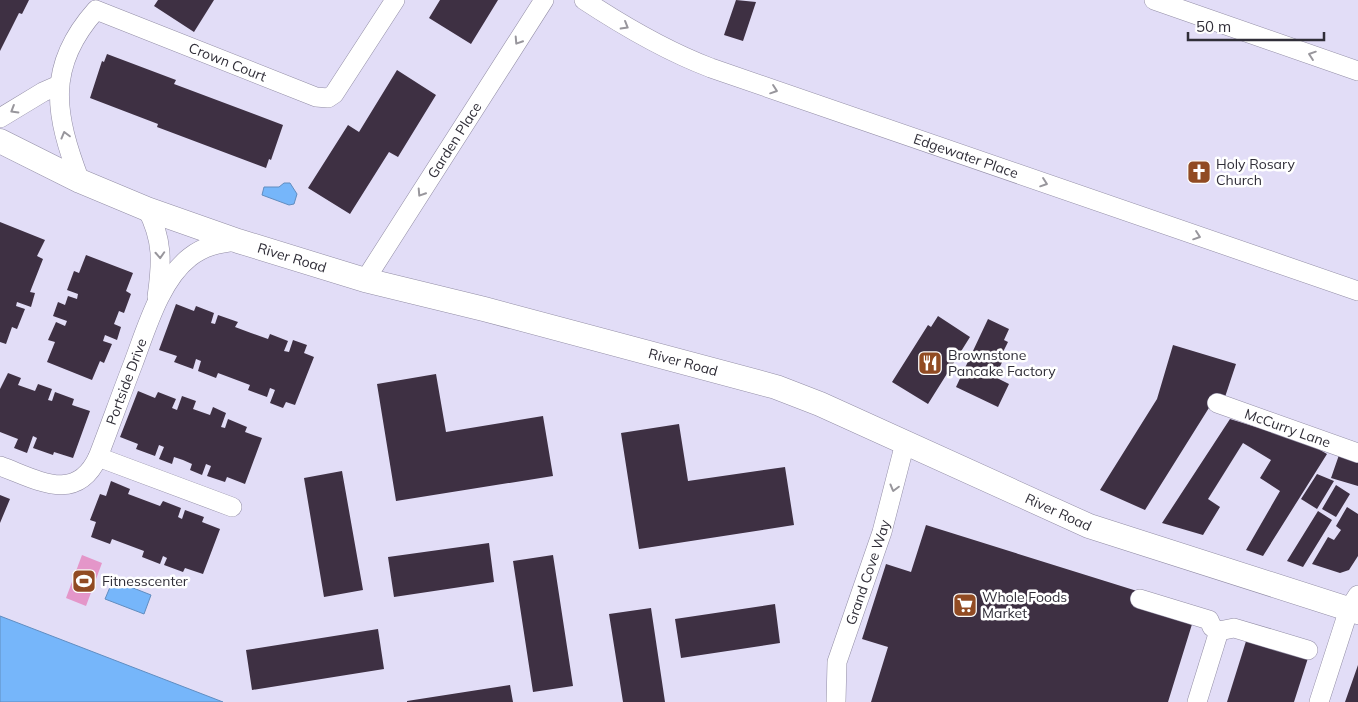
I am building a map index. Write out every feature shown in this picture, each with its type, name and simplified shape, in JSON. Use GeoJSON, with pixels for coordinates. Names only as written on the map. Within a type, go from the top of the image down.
{"type":"FeatureCollection","features":[{"type":"Feature","properties":{"kind":"main road","name":"River Road"},"geometry":{"type":"LineString","coordinates":[[0,141],[80,180],[147,209],[238,241],[365,280],[484,309],[776,387],[820,404],[1089,526],[1355,606]]}},
{"type":"Feature","properties":{"kind":"street","name":"Crown Court"},"geometry":{"type":"LineString","coordinates":[[80,180],[62,125],[59,110],[59,85],[73,42],[80,28],[96,10],[221,62],[316,97],[328,98],[334,94],[395,0]]}},
{"type":"Feature","properties":{"kind":"street","name":"Garden Place"},"geometry":{"type":"LineString","coordinates":[[365,280],[544,0]]}},
{"type":"Feature","properties":{"kind":"street","name":"Edgewater Place"},"geometry":{"type":"LineString","coordinates":[[584,0],[621,24],[671,52],[711,68],[1358,291]]}},
{"type":"Feature","properties":{"kind":"street"},"geometry":{"type":"LineString","coordinates":[[1154,0],[1358,71]]}},
{"type":"Feature","properties":{"kind":"street"},"geometry":{"type":"LineString","coordinates":[[0,118],[59,85]]}},
{"type":"Feature","properties":{"kind":"street","name":"Portside Drive"},"geometry":{"type":"LineString","coordinates":[[147,209],[157,228],[161,254],[155,305]]}},
{"type":"Feature","properties":{"kind":"street","name":"Portside Drive"},"geometry":{"type":"LineString","coordinates":[[0,466],[56,486],[69,485],[82,479],[92,468],[98,457],[155,305],[172,277],[189,257],[214,244],[238,241]]}},
{"type":"Feature","properties":{"kind":"street","name":"McCurry Lane"},"geometry":{"type":"LineString","coordinates":[[1217,403],[1358,453]]}},
{"type":"Feature","properties":{"kind":"street","name":"Grand Cove Way"},"geometry":{"type":"LineString","coordinates":[[836,702],[837,662],[882,532],[905,443]]}},
{"type":"Feature","properties":{"kind":"street"},"geometry":{"type":"LineString","coordinates":[[98,457],[232,507]]}},
{"type":"Feature","properties":{"kind":"street"},"geometry":{"type":"LineString","coordinates":[[1140,599],[1209,620],[1212,627],[1219,632]]}},
{"type":"Feature","properties":{"kind":"street"},"geometry":{"type":"LineString","coordinates":[[1319,702],[1355,606]]}},
{"type":"Feature","properties":{"kind":"street"},"geometry":{"type":"LineString","coordinates":[[1219,632],[1234,628],[1308,650]]}},
{"type":"Feature","properties":{"kind":"street"},"geometry":{"type":"LineString","coordinates":[[1198,702],[1219,632]]}},
{"type":"Feature","properties":{"kind":"shaded area","name":"Fitnesscenter"},"geometry":{"type":"Polygon","coordinates":[[[82,555],[102,563],[86,606],[66,598],[82,555]]]}},
{"type":"Feature","properties":{"kind":"water"},"geometry":{"type":"Polygon","coordinates":[[[284,183],[290,183],[297,194],[294,204],[289,205],[262,195],[264,187],[279,187],[284,183]]]}},
{"type":"Feature","properties":{"kind":"water"},"geometry":{"type":"Polygon","coordinates":[[[113,580],[151,595],[144,614],[105,599],[113,580]]]}},
{"type":"Feature","properties":{"kind":"water"},"geometry":{"type":"Polygon","coordinates":[[[0,616],[223,702],[0,702],[0,616]]]}},
{"type":"Feature","properties":{"kind":"building"},"geometry":{"type":"Polygon","coordinates":[[[0,0],[29,0],[22,14],[19,13],[0,51],[0,0]]]}},
{"type":"Feature","properties":{"kind":"building"},"geometry":{"type":"Polygon","coordinates":[[[158,0],[214,0],[194,32],[154,6],[158,0]]]}},
{"type":"Feature","properties":{"kind":"building"},"geometry":{"type":"Polygon","coordinates":[[[440,0],[498,0],[471,44],[429,18],[440,0]]]}},
{"type":"Feature","properties":{"kind":"building"},"geometry":{"type":"Polygon","coordinates":[[[736,0],[756,2],[743,41],[724,35],[736,0]]]}},
{"type":"Feature","properties":{"kind":"building"},"geometry":{"type":"Polygon","coordinates":[[[107,54],[176,80],[174,84],[283,125],[271,160],[269,159],[266,168],[157,127],[158,124],[90,98],[102,61],[104,62],[107,54]]]}},
{"type":"Feature","properties":{"kind":"building"},"geometry":{"type":"Polygon","coordinates":[[[397,70],[436,95],[398,157],[389,152],[350,214],[308,188],[348,125],[359,132],[397,70]]]}},
{"type":"Feature","properties":{"kind":"building"},"geometry":{"type":"Polygon","coordinates":[[[0,222],[45,240],[37,256],[43,259],[30,292],[35,293],[31,307],[17,302],[16,306],[25,309],[17,329],[12,327],[6,344],[0,342],[0,222]]]}},
{"type":"Feature","properties":{"kind":"building"},"geometry":{"type":"Polygon","coordinates":[[[86,255],[133,273],[126,291],[131,294],[124,313],[119,311],[114,324],[121,327],[117,340],[105,335],[103,341],[112,344],[104,363],[100,361],[92,380],[47,362],[55,342],[48,340],[56,322],[65,326],[67,321],[53,316],[58,302],[65,305],[68,296],[77,299],[78,294],[67,290],[74,271],[79,273],[86,255]]]}},
{"type":"Feature","properties":{"kind":"building"},"geometry":{"type":"Polygon","coordinates":[[[176,304],[194,311],[196,306],[214,313],[211,323],[215,324],[218,315],[238,322],[235,327],[251,333],[268,339],[270,334],[288,341],[284,351],[289,352],[293,340],[307,345],[304,353],[314,357],[295,405],[286,402],[283,408],[270,403],[275,390],[270,388],[267,397],[248,390],[250,385],[218,373],[216,378],[198,371],[201,361],[196,359],[193,369],[174,362],[177,356],[159,350],[176,304]]]}},
{"type":"Feature","properties":{"kind":"building"},"geometry":{"type":"Polygon","coordinates":[[[938,316],[970,337],[928,404],[892,382],[928,325],[931,327],[938,316]]]}},
{"type":"Feature","properties":{"kind":"building"},"geometry":{"type":"Polygon","coordinates":[[[988,319],[1009,329],[1004,340],[1008,342],[1002,354],[1005,356],[995,377],[1009,384],[998,407],[956,387],[988,319]]]}},
{"type":"Feature","properties":{"kind":"building"},"geometry":{"type":"Polygon","coordinates":[[[1173,345],[1236,364],[1225,397],[1217,395],[1145,510],[1100,490],[1157,399],[1173,345]]]}},
{"type":"Feature","properties":{"kind":"building"},"geometry":{"type":"Polygon","coordinates":[[[8,373],[21,378],[18,385],[35,391],[38,384],[52,389],[48,400],[52,401],[55,392],[74,399],[72,405],[90,411],[73,458],[54,452],[53,455],[33,448],[37,438],[33,436],[27,453],[14,448],[18,439],[0,432],[0,389],[8,373]]]}},
{"type":"Feature","properties":{"kind":"building"},"geometry":{"type":"Polygon","coordinates":[[[436,374],[446,432],[543,416],[553,476],[396,501],[377,384],[436,374]]]}},
{"type":"Feature","properties":{"kind":"building"},"geometry":{"type":"Polygon","coordinates":[[[138,391],[155,398],[158,392],[176,399],[172,408],[177,410],[182,396],[196,401],[193,409],[210,415],[213,407],[226,413],[221,427],[225,428],[228,419],[247,427],[245,432],[262,438],[245,484],[227,477],[225,482],[207,476],[211,466],[206,464],[202,475],[190,470],[192,464],[183,460],[174,457],[172,464],[159,459],[164,447],[159,445],[155,456],[136,449],[138,444],[120,437],[138,391]]]}},
{"type":"Feature","properties":{"kind":"building"},"geometry":{"type":"Polygon","coordinates":[[[1230,419],[1308,443],[1327,454],[1263,556],[1246,550],[1280,491],[1260,478],[1271,460],[1243,443],[1208,499],[1220,507],[1203,535],[1162,523],[1230,419]]]}},
{"type":"Feature","properties":{"kind":"building"},"geometry":{"type":"Polygon","coordinates":[[[679,424],[688,481],[785,467],[794,525],[639,549],[621,433],[679,424]]]}},
{"type":"Feature","properties":{"kind":"building"},"geometry":{"type":"Polygon","coordinates":[[[1339,455],[1358,461],[1358,486],[1331,478],[1339,455]]]}},
{"type":"Feature","properties":{"kind":"building"},"geometry":{"type":"Polygon","coordinates":[[[342,471],[363,590],[324,597],[304,478],[342,471]]]}},
{"type":"Feature","properties":{"kind":"building"},"geometry":{"type":"Polygon","coordinates":[[[1317,474],[1334,481],[1317,509],[1301,499],[1317,474]]]}},
{"type":"Feature","properties":{"kind":"building"},"geometry":{"type":"Polygon","coordinates":[[[111,481],[130,489],[128,494],[160,506],[163,501],[181,508],[178,517],[182,519],[185,510],[204,517],[202,522],[220,529],[203,574],[185,568],[183,572],[164,565],[167,558],[163,556],[160,564],[142,557],[144,551],[112,539],[110,544],[91,537],[96,522],[90,520],[100,494],[106,496],[111,481]]]}},
{"type":"Feature","properties":{"kind":"building"},"geometry":{"type":"Polygon","coordinates":[[[1336,485],[1350,494],[1336,517],[1322,509],[1336,485]]]}},
{"type":"Feature","properties":{"kind":"building"},"geometry":{"type":"Polygon","coordinates":[[[0,495],[10,499],[0,523],[0,495]]]}},
{"type":"Feature","properties":{"kind":"building"},"geometry":{"type":"Polygon","coordinates":[[[1347,507],[1358,514],[1358,556],[1349,570],[1340,573],[1312,564],[1328,537],[1334,540],[1341,530],[1336,526],[1347,507]]]}},
{"type":"Feature","properties":{"kind":"building"},"geometry":{"type":"Polygon","coordinates":[[[1318,511],[1332,520],[1303,567],[1287,561],[1318,511]]]}},
{"type":"Feature","properties":{"kind":"building","name":"Whole Foods Market"},"geometry":{"type":"Polygon","coordinates":[[[926,525],[1137,591],[1193,621],[1168,702],[871,702],[888,647],[862,639],[886,564],[911,572],[926,525]]]}},
{"type":"Feature","properties":{"kind":"building"},"geometry":{"type":"Polygon","coordinates":[[[489,543],[494,582],[394,597],[388,557],[489,543]]]}},
{"type":"Feature","properties":{"kind":"building"},"geometry":{"type":"Polygon","coordinates":[[[553,555],[573,686],[533,692],[513,561],[553,555]]]}},
{"type":"Feature","properties":{"kind":"building"},"geometry":{"type":"Polygon","coordinates":[[[775,604],[780,643],[681,658],[675,619],[775,604]]]}},
{"type":"Feature","properties":{"kind":"building"},"geometry":{"type":"Polygon","coordinates":[[[651,608],[665,702],[623,702],[609,614],[651,608]]]}},
{"type":"Feature","properties":{"kind":"building"},"geometry":{"type":"Polygon","coordinates":[[[378,629],[384,669],[252,690],[246,650],[378,629]]]}},
{"type":"Feature","properties":{"kind":"building"},"geometry":{"type":"Polygon","coordinates":[[[1247,638],[1308,658],[1294,702],[1227,702],[1247,638]]]}},
{"type":"Feature","properties":{"kind":"building"},"geometry":{"type":"Polygon","coordinates":[[[1358,665],[1358,702],[1345,702],[1358,665]]]}},
{"type":"Feature","properties":{"kind":"building"},"geometry":{"type":"Polygon","coordinates":[[[510,685],[513,702],[407,702],[407,701],[510,685]]]}},
{"type":"Feature","properties":{"kind":"place","name":"Holy Rosary Church"},"geometry":{"type":"Point","coordinates":[1199,172]}},
{"type":"Feature","properties":{"kind":"place","name":"Brownstone Pancake Factory"},"geometry":{"type":"Point","coordinates":[930,363]}},
{"type":"Feature","properties":{"kind":"place","name":"Fitnesscenter"},"geometry":{"type":"Point","coordinates":[84,581]}},
{"type":"Feature","properties":{"kind":"place","name":"Whole Foods Market"},"geometry":{"type":"Point","coordinates":[965,605]}}]}
